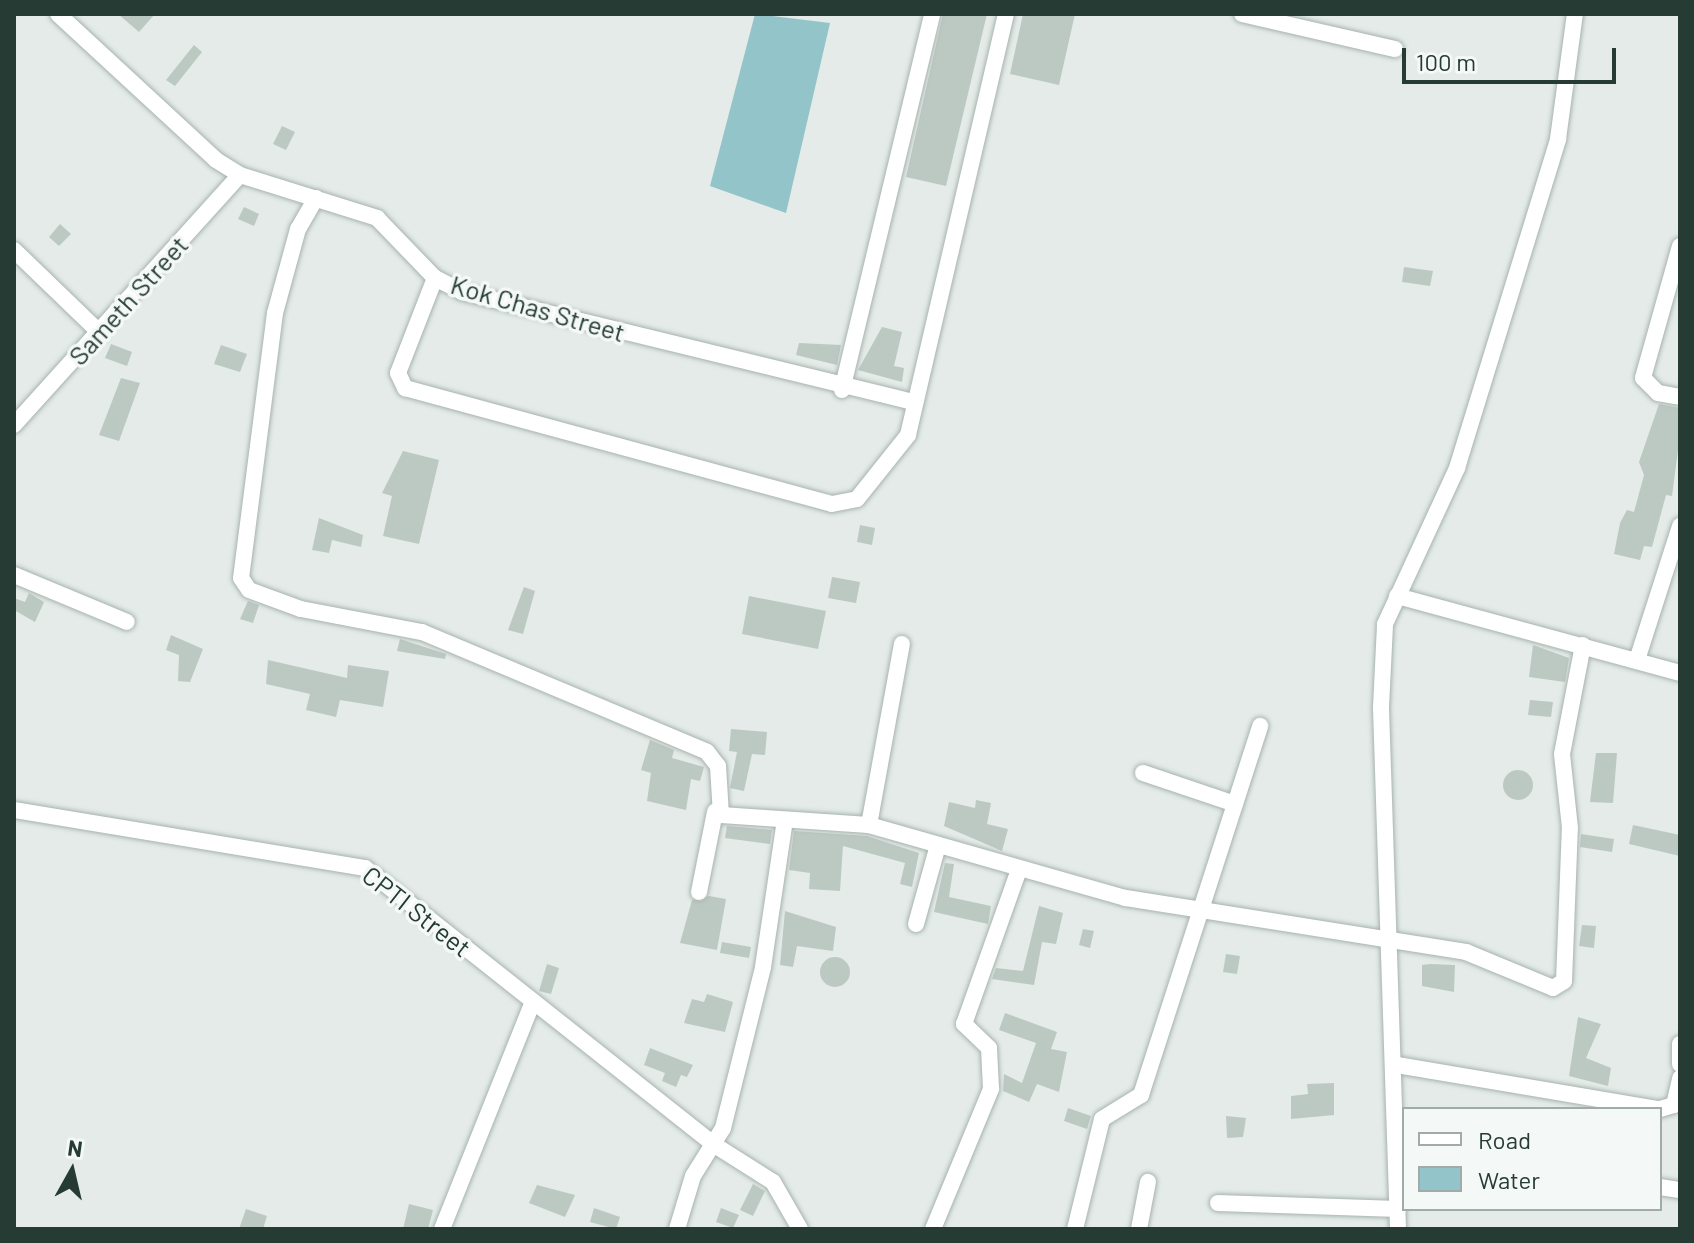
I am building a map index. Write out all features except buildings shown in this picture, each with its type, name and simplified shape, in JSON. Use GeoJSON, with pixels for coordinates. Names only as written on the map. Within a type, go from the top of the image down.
{"type":"FeatureCollection","features":[{"type":"Feature","properties":{"kind":"street","name":"Kok Chas Street"},"geometry":{"type":"LineString","coordinates":[[58,14],[240,175],[377,218],[435,278],[462,292],[842,390],[912,402]]}},
{"type":"Feature","properties":{"kind":"street"},"geometry":{"type":"LineString","coordinates":[[842,390],[932,14]]}},
{"type":"Feature","properties":{"kind":"street"},"geometry":{"type":"LineString","coordinates":[[435,278],[398,373],[405,388],[832,504],[869,492],[908,435],[912,402],[1006,14]]}},
{"type":"Feature","properties":{"kind":"street"},"geometry":{"type":"LineString","coordinates":[[1242,14],[1395,49]]}},
{"type":"Feature","properties":{"kind":"street"},"geometry":{"type":"LineString","coordinates":[[1398,1229],[1393,940],[1381,707],[1385,624],[1457,468],[1558,139],[1575,14]]}},
{"type":"Feature","properties":{"kind":"street","name":"Sameth Street"},"geometry":{"type":"LineString","coordinates":[[14,425],[240,175]]}},
{"type":"Feature","properties":{"kind":"street"},"geometry":{"type":"LineString","coordinates":[[316,198],[298,229],[275,313],[241,578],[249,590],[301,609],[422,632],[707,752],[718,766],[715,812],[699,892]]}},
{"type":"Feature","properties":{"kind":"street"},"geometry":{"type":"LineString","coordinates":[[1680,246],[1643,378],[1658,393],[1680,397]]}},
{"type":"Feature","properties":{"kind":"street"},"geometry":{"type":"LineString","coordinates":[[14,250],[100,333]]}},
{"type":"Feature","properties":{"kind":"street"},"geometry":{"type":"LineString","coordinates":[[1637,660],[1676,553],[1680,526]]}},
{"type":"Feature","properties":{"kind":"street"},"geometry":{"type":"LineString","coordinates":[[14,575],[127,622]]}},
{"type":"Feature","properties":{"kind":"street"},"geometry":{"type":"LineString","coordinates":[[1397,596],[1680,673]]}},
{"type":"Feature","properties":{"kind":"street"},"geometry":{"type":"LineString","coordinates":[[869,825],[902,644]]}},
{"type":"Feature","properties":{"kind":"street"},"geometry":{"type":"LineString","coordinates":[[715,812],[869,825],[1018,872],[1201,911],[1466,952],[1553,988],[1562,984],[1570,828],[1562,754],[1583,645]]}},
{"type":"Feature","properties":{"kind":"street"},"geometry":{"type":"LineString","coordinates":[[1075,1229],[1102,1119],[1141,1095],[1260,726]]}},
{"type":"Feature","properties":{"kind":"street"},"geometry":{"type":"LineString","coordinates":[[1143,773],[1235,804]]}},
{"type":"Feature","properties":{"kind":"street","name":"CPTI Street"},"geometry":{"type":"LineString","coordinates":[[14,810],[358,864],[713,1144],[773,1182],[800,1229]]}},
{"type":"Feature","properties":{"kind":"street"},"geometry":{"type":"LineString","coordinates":[[677,1229],[693,1176],[713,1144],[763,967],[785,820]]}},
{"type":"Feature","properties":{"kind":"street"},"geometry":{"type":"LineString","coordinates":[[916,924],[938,845]]}},
{"type":"Feature","properties":{"kind":"street"},"geometry":{"type":"LineString","coordinates":[[933,1229],[991,1089],[989,1048],[964,1024],[1018,872]]}},
{"type":"Feature","properties":{"kind":"street"},"geometry":{"type":"LineString","coordinates":[[442,1229],[533,1002]]}},
{"type":"Feature","properties":{"kind":"street"},"geometry":{"type":"LineString","coordinates":[[1680,1044],[1680,1064]]}},
{"type":"Feature","properties":{"kind":"street"},"geometry":{"type":"LineString","coordinates":[[1397,1065],[1605,1106]]}},
{"type":"Feature","properties":{"kind":"street"},"geometry":{"type":"LineString","coordinates":[[1662,1108],[1674,1105],[1680,1078]]}},
{"type":"Feature","properties":{"kind":"street"},"geometry":{"type":"LineString","coordinates":[[1139,1229],[1148,1182]]}},
{"type":"Feature","properties":{"kind":"street"},"geometry":{"type":"LineString","coordinates":[[1218,1203],[1398,1209]]}},
{"type":"Feature","properties":{"kind":"water"},"geometry":{"type":"Polygon","coordinates":[[[755,14],[830,23],[786,213],[710,186],[755,14]]]}}]}
